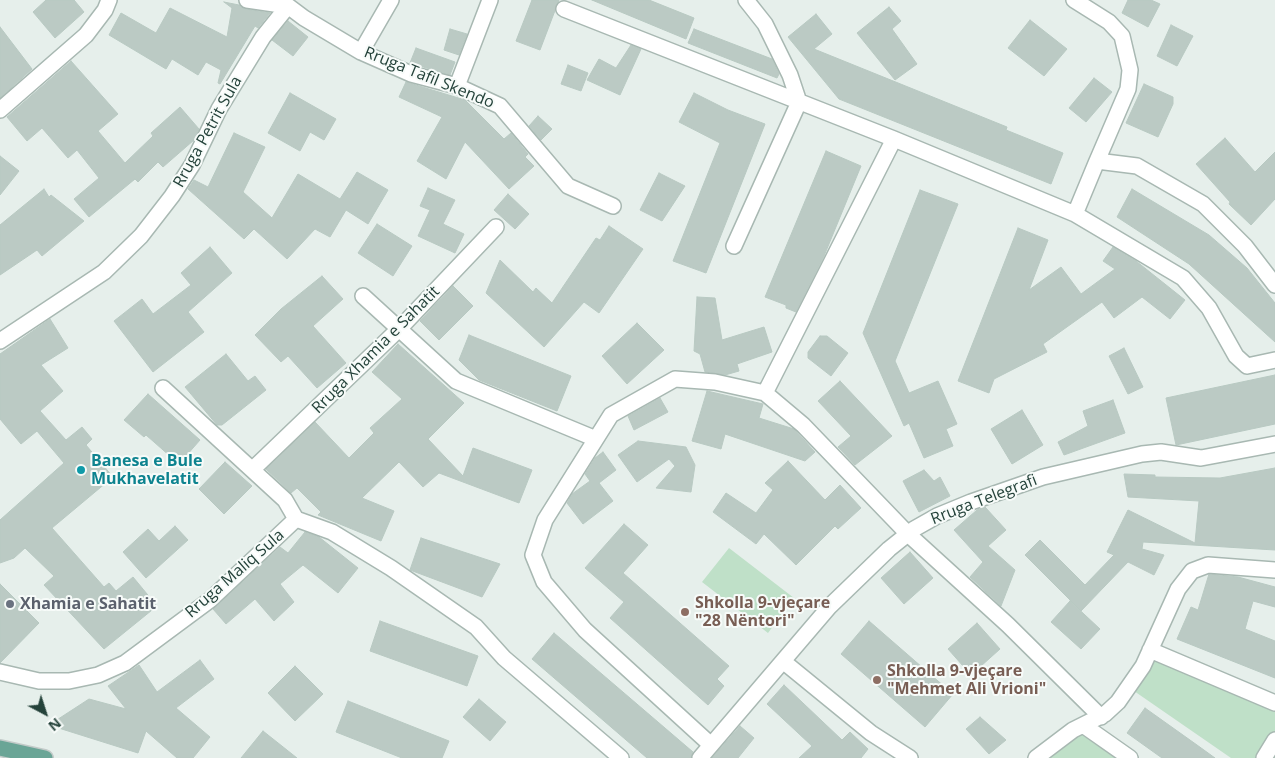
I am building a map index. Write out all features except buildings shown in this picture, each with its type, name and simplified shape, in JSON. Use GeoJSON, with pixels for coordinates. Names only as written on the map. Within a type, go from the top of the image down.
{"type":"FeatureCollection","features":[{"type":"Feature","properties":{"kind":"main road"},"geometry":{"type":"LineString","coordinates":[[0,748],[15,755],[45,758]]}},
{"type":"Feature","properties":{"kind":"street"},"geometry":{"type":"LineString","coordinates":[[0,110],[86,35],[105,10],[109,0]]}},
{"type":"Feature","properties":{"kind":"street","name":"Rruga Tafil Skendo"},"geometry":{"type":"LineString","coordinates":[[247,0],[288,6],[304,18],[361,52],[411,74],[457,86],[500,106],[568,186],[613,206]]}},
{"type":"Feature","properties":{"kind":"street"},"geometry":{"type":"LineString","coordinates":[[361,52],[391,0]]}},
{"type":"Feature","properties":{"kind":"street"},"geometry":{"type":"LineString","coordinates":[[457,86],[490,0]]}},
{"type":"Feature","properties":{"kind":"street"},"geometry":{"type":"LineString","coordinates":[[734,246],[800,102],[790,75],[765,24],[746,0]]}},
{"type":"Feature","properties":{"kind":"street"},"geometry":{"type":"LineString","coordinates":[[1074,0],[1109,22],[1122,36],[1130,70],[1128,89],[1075,214]]}},
{"type":"Feature","properties":{"kind":"street","name":"Rruga Petrit Sula"},"geometry":{"type":"LineString","coordinates":[[0,341],[104,272],[141,236],[172,196],[192,165],[219,109],[263,37],[288,6]]}},
{"type":"Feature","properties":{"kind":"street"},"geometry":{"type":"LineString","coordinates":[[564,9],[894,139],[1075,214],[1182,278],[1209,308],[1236,356],[1247,366],[1275,360]]}},
{"type":"Feature","properties":{"kind":"street"},"geometry":{"type":"LineString","coordinates":[[765,394],[894,139]]}},
{"type":"Feature","properties":{"kind":"street"},"geometry":{"type":"LineString","coordinates":[[1097,161],[1137,166],[1203,204],[1245,246],[1275,285]]}},
{"type":"Feature","properties":{"kind":"street","name":"Rruga Xhamia e Sahatit"},"geometry":{"type":"LineString","coordinates":[[253,469],[400,328],[496,227]]}},
{"type":"Feature","properties":{"kind":"street"},"geometry":{"type":"LineString","coordinates":[[363,296],[456,381],[596,439]]}},
{"type":"Feature","properties":{"kind":"street"},"geometry":{"type":"LineString","coordinates":[[711,745],[585,630],[544,582],[533,555],[545,520],[611,415],[675,380],[715,382],[765,394],[803,425],[908,534],[1008,625],[1101,717]]}},
{"type":"Feature","properties":{"kind":"street","name":"Rruga Maliq Sula"},"geometry":{"type":"LineString","coordinates":[[0,672],[39,680],[69,681],[98,675],[125,663],[210,600],[296,519],[285,500],[163,388]]}},
{"type":"Feature","properties":{"kind":"street","name":"Rruga Telegrafi"},"geometry":{"type":"LineString","coordinates":[[700,758],[830,606],[889,549],[908,534],[937,516],[1043,477],[1142,454],[1161,452],[1201,458],[1275,444]]}},
{"type":"Feature","properties":{"kind":"street"},"geometry":{"type":"LineString","coordinates":[[296,519],[332,532],[391,568],[476,627],[504,658],[620,758]]}},
{"type":"Feature","properties":{"kind":"street"},"geometry":{"type":"LineString","coordinates":[[1036,758],[1073,730],[1101,717],[1118,702],[1128,690],[1150,650],[1178,589],[1192,571],[1208,565],[1275,570]]}},
{"type":"Feature","properties":{"kind":"street"},"geometry":{"type":"LineString","coordinates":[[1150,650],[1275,703]]}},
{"type":"Feature","properties":{"kind":"street"},"geometry":{"type":"LineString","coordinates":[[784,662],[871,733],[910,758]]}},
{"type":"Feature","properties":{"kind":"street"},"geometry":{"type":"LineString","coordinates":[[1084,725],[1130,758]]}},
{"type":"Feature","properties":{"kind":"street"},"geometry":{"type":"LineString","coordinates":[[1264,758],[1275,740]]}},
{"type":"Feature","properties":{"kind":"green space"},"geometry":{"type":"Polygon","coordinates":[[[729,548],[794,598],[768,633],[702,582],[729,548]]]}},
{"type":"Feature","properties":{"kind":"green space"},"geometry":{"type":"Polygon","coordinates":[[[1153,659],[1275,709],[1275,758],[1231,758],[1134,691],[1153,659]]]}},
{"type":"Feature","properties":{"kind":"green space"},"geometry":{"type":"Polygon","coordinates":[[[1081,734],[1116,758],[1044,758],[1081,734]]]}},
{"type":"Feature","properties":{"kind":"place","name":"Banesa e Bule Mukhavelatit"},"geometry":{"type":"Point","coordinates":[81,470]}},
{"type":"Feature","properties":{"kind":"place","name":"Xhamia e Sahatit"},"geometry":{"type":"Point","coordinates":[10,604]}},
{"type":"Feature","properties":{"kind":"place","name":"Shkolla 9-vjeçare \"28 Nëntori\""},"geometry":{"type":"Point","coordinates":[685,612]}},
{"type":"Feature","properties":{"kind":"place","name":"Shkolla 9-vjeçare \"Mehmet Ali Vrioni\""},"geometry":{"type":"Point","coordinates":[877,680]}}]}
